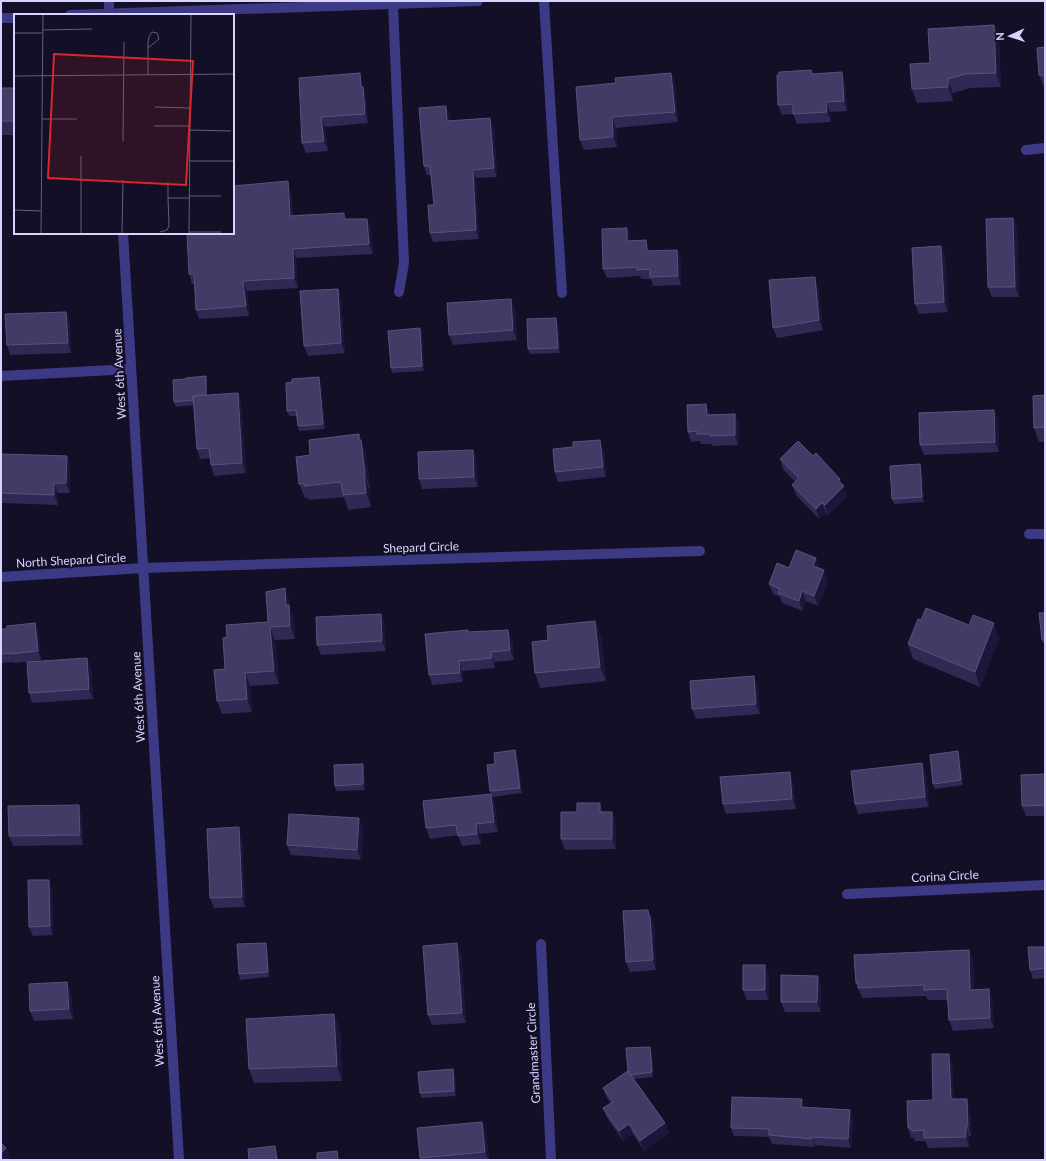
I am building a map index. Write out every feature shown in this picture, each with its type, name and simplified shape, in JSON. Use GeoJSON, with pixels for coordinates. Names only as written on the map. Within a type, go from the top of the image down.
{"type":"FeatureCollection","features":[{"type":"Feature","properties":{"kind":"street"},"geometry":{"type":"LineString","coordinates":[[109,1],[109,14],[478,1]]}},
{"type":"Feature","properties":{"kind":"street"},"geometry":{"type":"LineString","coordinates":[[544,1],[562,292]]}},
{"type":"Feature","properties":{"kind":"street"},"geometry":{"type":"LineString","coordinates":[[393,5],[404,263],[399,292]]}},
{"type":"Feature","properties":{"kind":"street"},"geometry":{"type":"LineString","coordinates":[[1,18],[14,18]]}},
{"type":"Feature","properties":{"kind":"street"},"geometry":{"type":"LineString","coordinates":[[1026,150],[1045,148]]}},
{"type":"Feature","properties":{"kind":"street","name":"West 6th Avenue"},"geometry":{"type":"LineString","coordinates":[[123,234],[179,1160]]}},
{"type":"Feature","properties":{"kind":"street"},"geometry":{"type":"LineString","coordinates":[[1,376],[131,369]]}},
{"type":"Feature","properties":{"kind":"street"},"geometry":{"type":"LineString","coordinates":[[1029,534],[1045,534]]}},
{"type":"Feature","properties":{"kind":"street","name":"Shepard Circle"},"geometry":{"type":"LineString","coordinates":[[143,568],[700,551]]}},
{"type":"Feature","properties":{"kind":"street","name":"North Shepard Circle"},"geometry":{"type":"LineString","coordinates":[[1,577],[143,568]]}},
{"type":"Feature","properties":{"kind":"street","name":"Corina Circle"},"geometry":{"type":"LineString","coordinates":[[847,894],[1045,884]]}},
{"type":"Feature","properties":{"kind":"street","name":"Grandmaster Circle"},"geometry":{"type":"LineString","coordinates":[[541,944],[551,1160]]}},
{"type":"Feature","properties":{"kind":"building"},"geometry":{"type":"Polygon","coordinates":[[[994,25],[996,73],[965,74],[948,79],[948,87],[912,89],[910,64],[930,63],[928,29],[994,25]]]}},
{"type":"Feature","properties":{"kind":"building"},"geometry":{"type":"Polygon","coordinates":[[[1045,47],[1045,75],[1039,75],[1037,48],[1045,47]]]}},
{"type":"Feature","properties":{"kind":"building"},"geometry":{"type":"Polygon","coordinates":[[[811,70],[812,74],[842,72],[844,101],[826,102],[827,112],[793,114],[793,104],[778,105],[777,75],[779,75],[779,72],[811,70]]]}},
{"type":"Feature","properties":{"kind":"building"},"geometry":{"type":"Polygon","coordinates":[[[360,73],[361,87],[363,87],[365,114],[321,117],[324,141],[302,143],[299,78],[360,73]]]}},
{"type":"Feature","properties":{"kind":"building"},"geometry":{"type":"Polygon","coordinates":[[[671,73],[675,112],[612,117],[613,137],[580,140],[576,87],[616,83],[615,78],[671,73]]]}},
{"type":"Feature","properties":{"kind":"building"},"geometry":{"type":"Polygon","coordinates":[[[1,88],[14,88],[14,121],[1,121],[1,88]]]}},
{"type":"Feature","properties":{"kind":"building"},"geometry":{"type":"Polygon","coordinates":[[[446,106],[447,121],[490,118],[494,168],[473,170],[476,230],[430,233],[428,205],[434,205],[430,166],[424,166],[419,108],[446,106]]]}},
{"type":"Feature","properties":{"kind":"building"},"geometry":{"type":"Polygon","coordinates":[[[288,181],[290,216],[344,213],[344,219],[367,219],[369,244],[293,249],[294,278],[243,281],[246,306],[196,310],[194,274],[189,274],[187,234],[234,234],[234,186],[288,181]]]}},
{"type":"Feature","properties":{"kind":"building"},"geometry":{"type":"Polygon","coordinates":[[[1013,218],[1015,287],[988,287],[986,219],[1013,218]]]}},
{"type":"Feature","properties":{"kind":"building"},"geometry":{"type":"Polygon","coordinates":[[[627,228],[627,241],[646,240],[647,251],[677,250],[678,276],[650,277],[650,269],[637,270],[637,267],[603,269],[602,229],[627,228]]]}},
{"type":"Feature","properties":{"kind":"building"},"geometry":{"type":"Polygon","coordinates":[[[941,246],[944,302],[915,304],[912,248],[941,246]]]}},
{"type":"Feature","properties":{"kind":"building"},"geometry":{"type":"Polygon","coordinates":[[[815,277],[819,320],[773,328],[769,280],[815,277]]]}},
{"type":"Feature","properties":{"kind":"building"},"geometry":{"type":"Polygon","coordinates":[[[338,289],[341,343],[304,346],[300,291],[338,289]]]}},
{"type":"Feature","properties":{"kind":"building"},"geometry":{"type":"Polygon","coordinates":[[[511,299],[513,330],[449,335],[447,303],[511,299]]]}},
{"type":"Feature","properties":{"kind":"building"},"geometry":{"type":"Polygon","coordinates":[[[66,312],[68,343],[7,345],[5,314],[66,312]]]}},
{"type":"Feature","properties":{"kind":"building"},"geometry":{"type":"Polygon","coordinates":[[[556,318],[558,348],[528,349],[527,319],[556,318]]]}},
{"type":"Feature","properties":{"kind":"building"},"geometry":{"type":"Polygon","coordinates":[[[420,328],[422,366],[391,368],[388,331],[420,328]]]}},
{"type":"Feature","properties":{"kind":"building"},"geometry":{"type":"Polygon","coordinates":[[[206,376],[206,395],[193,396],[193,400],[174,402],[173,380],[206,376]]]}},
{"type":"Feature","properties":{"kind":"building"},"geometry":{"type":"Polygon","coordinates":[[[319,377],[323,424],[298,426],[296,410],[287,411],[286,383],[292,382],[292,379],[319,377]]]}},
{"type":"Feature","properties":{"kind":"building"},"geometry":{"type":"Polygon","coordinates":[[[238,393],[242,463],[211,465],[209,448],[197,449],[193,396],[238,393]]]}},
{"type":"Feature","properties":{"kind":"building"},"geometry":{"type":"Polygon","coordinates":[[[1045,395],[1045,427],[1034,428],[1033,396],[1045,395]]]}},
{"type":"Feature","properties":{"kind":"building"},"geometry":{"type":"Polygon","coordinates":[[[706,404],[707,415],[735,414],[735,435],[710,436],[710,434],[697,434],[697,431],[688,432],[687,405],[706,404]]]}},
{"type":"Feature","properties":{"kind":"building"},"geometry":{"type":"Polygon","coordinates":[[[994,410],[995,442],[920,445],[919,413],[994,410]]]}},
{"type":"Feature","properties":{"kind":"building"},"geometry":{"type":"Polygon","coordinates":[[[359,434],[365,473],[366,493],[343,495],[341,482],[304,486],[304,483],[299,484],[296,457],[310,455],[309,440],[359,434]]]}},
{"type":"Feature","properties":{"kind":"building"},"geometry":{"type":"Polygon","coordinates":[[[600,440],[603,467],[555,472],[553,449],[573,447],[573,442],[600,440]]]}},
{"type":"Feature","properties":{"kind":"building"},"geometry":{"type":"Polygon","coordinates":[[[798,441],[813,456],[816,453],[840,479],[838,480],[844,486],[825,505],[822,503],[816,509],[792,485],[799,478],[780,459],[798,441]]]}},
{"type":"Feature","properties":{"kind":"building"},"geometry":{"type":"Polygon","coordinates":[[[473,450],[474,477],[419,479],[418,452],[473,450]]]}},
{"type":"Feature","properties":{"kind":"building"},"geometry":{"type":"Polygon","coordinates":[[[1,454],[67,456],[66,483],[54,483],[54,495],[1,493],[1,454]]]}},
{"type":"Feature","properties":{"kind":"building"},"geometry":{"type":"Polygon","coordinates":[[[920,464],[922,497],[892,499],[890,466],[920,464]]]}},
{"type":"Feature","properties":{"kind":"building"},"geometry":{"type":"Polygon","coordinates":[[[796,550],[816,558],[813,566],[824,570],[814,596],[802,591],[799,601],[778,593],[780,589],[769,584],[777,563],[789,568],[796,550]]]}},
{"type":"Feature","properties":{"kind":"building"},"geometry":{"type":"Polygon","coordinates":[[[285,588],[286,605],[289,605],[290,626],[270,627],[274,671],[245,673],[247,699],[217,701],[214,670],[225,669],[223,638],[227,637],[226,625],[268,622],[266,592],[285,588]]]}},
{"type":"Feature","properties":{"kind":"building"},"geometry":{"type":"Polygon","coordinates":[[[926,608],[969,625],[973,615],[994,623],[975,672],[908,644],[918,619],[921,620],[926,608]]]}},
{"type":"Feature","properties":{"kind":"building"},"geometry":{"type":"Polygon","coordinates":[[[1039,613],[1045,613],[1045,640],[1042,640],[1039,613]]]}},
{"type":"Feature","properties":{"kind":"building"},"geometry":{"type":"Polygon","coordinates":[[[381,614],[382,641],[317,645],[316,617],[381,614]]]}},
{"type":"Feature","properties":{"kind":"building"},"geometry":{"type":"Polygon","coordinates":[[[595,621],[600,667],[535,673],[532,642],[548,640],[547,626],[595,621]]]}},
{"type":"Feature","properties":{"kind":"building"},"geometry":{"type":"Polygon","coordinates":[[[35,623],[38,651],[1,654],[1,629],[7,629],[7,626],[35,623]]]}},
{"type":"Feature","properties":{"kind":"building"},"geometry":{"type":"Polygon","coordinates":[[[468,630],[468,632],[508,630],[510,650],[491,652],[492,658],[459,661],[460,673],[429,675],[425,634],[468,630]]]}},
{"type":"Feature","properties":{"kind":"building"},"geometry":{"type":"Polygon","coordinates":[[[87,658],[89,689],[29,693],[27,662],[87,658]]]}},
{"type":"Feature","properties":{"kind":"building"},"geometry":{"type":"Polygon","coordinates":[[[754,676],[756,704],[692,709],[690,681],[754,676]]]}},
{"type":"Feature","properties":{"kind":"building"},"geometry":{"type":"Polygon","coordinates":[[[515,750],[520,788],[490,791],[487,765],[495,764],[494,753],[515,750]]]}},
{"type":"Feature","properties":{"kind":"building"},"geometry":{"type":"Polygon","coordinates":[[[958,751],[961,780],[933,784],[930,755],[958,751]]]}},
{"type":"Feature","properties":{"kind":"building"},"geometry":{"type":"Polygon","coordinates":[[[922,763],[925,797],[855,804],[851,771],[922,763]]]}},
{"type":"Feature","properties":{"kind":"building"},"geometry":{"type":"Polygon","coordinates":[[[363,764],[363,784],[335,786],[334,765],[363,764]]]}},
{"type":"Feature","properties":{"kind":"building"},"geometry":{"type":"Polygon","coordinates":[[[790,772],[792,799],[723,804],[720,777],[790,772]]]}},
{"type":"Feature","properties":{"kind":"building"},"geometry":{"type":"Polygon","coordinates":[[[1045,774],[1045,805],[1022,806],[1021,775],[1045,774]]]}},
{"type":"Feature","properties":{"kind":"building"},"geometry":{"type":"Polygon","coordinates":[[[491,794],[494,822],[476,824],[477,834],[458,836],[456,825],[426,828],[423,801],[491,794]]]}},
{"type":"Feature","properties":{"kind":"building"},"geometry":{"type":"Polygon","coordinates":[[[577,803],[600,803],[600,812],[612,812],[612,839],[561,839],[561,812],[577,812],[577,803]]]}},
{"type":"Feature","properties":{"kind":"building"},"geometry":{"type":"Polygon","coordinates":[[[79,805],[80,835],[9,836],[8,806],[79,805]]]}},
{"type":"Feature","properties":{"kind":"building"},"geometry":{"type":"Polygon","coordinates":[[[289,814],[359,818],[357,850],[287,845],[289,814]]]}},
{"type":"Feature","properties":{"kind":"building"},"geometry":{"type":"Polygon","coordinates":[[[239,827],[242,897],[210,898],[207,829],[239,827]]]}},
{"type":"Feature","properties":{"kind":"building"},"geometry":{"type":"Polygon","coordinates":[[[28,880],[49,880],[50,926],[29,927],[28,880]]]}},
{"type":"Feature","properties":{"kind":"building"},"geometry":{"type":"Polygon","coordinates":[[[648,910],[650,916],[653,960],[626,962],[623,911],[648,910]]]}},
{"type":"Feature","properties":{"kind":"building"},"geometry":{"type":"Polygon","coordinates":[[[266,943],[268,972],[239,974],[237,944],[266,943]]]}},
{"type":"Feature","properties":{"kind":"building"},"geometry":{"type":"Polygon","coordinates":[[[457,943],[462,1013],[428,1015],[423,946],[457,943]]]}},
{"type":"Feature","properties":{"kind":"building"},"geometry":{"type":"Polygon","coordinates":[[[1028,947],[1045,947],[1045,968],[1030,970],[1028,947]]]}},
{"type":"Feature","properties":{"kind":"building"},"geometry":{"type":"Polygon","coordinates":[[[969,950],[970,990],[989,989],[990,1018],[949,1020],[947,989],[924,990],[924,985],[858,988],[858,983],[856,983],[854,955],[969,950]]]}},
{"type":"Feature","properties":{"kind":"building"},"geometry":{"type":"Polygon","coordinates":[[[743,965],[765,965],[765,990],[743,990],[743,965]]]}},
{"type":"Feature","properties":{"kind":"building"},"geometry":{"type":"Polygon","coordinates":[[[781,975],[818,976],[817,1002],[781,1002],[781,975]]]}},
{"type":"Feature","properties":{"kind":"building"},"geometry":{"type":"Polygon","coordinates":[[[67,982],[69,1009],[30,1011],[29,984],[67,982]]]}},
{"type":"Feature","properties":{"kind":"building"},"geometry":{"type":"Polygon","coordinates":[[[334,1014],[337,1066],[249,1069],[246,1019],[334,1014]]]}},
{"type":"Feature","properties":{"kind":"building"},"geometry":{"type":"Polygon","coordinates":[[[650,1047],[652,1072],[630,1075],[628,1071],[626,1048],[650,1047]]]}},
{"type":"Feature","properties":{"kind":"building"},"geometry":{"type":"Polygon","coordinates":[[[932,1054],[949,1054],[951,1099],[967,1099],[968,1126],[966,1126],[966,1137],[924,1138],[924,1130],[912,1131],[911,1128],[908,1128],[907,1101],[933,1100],[932,1054]]]}},
{"type":"Feature","properties":{"kind":"building"},"geometry":{"type":"Polygon","coordinates":[[[453,1069],[454,1091],[420,1093],[418,1072],[453,1069]]]}},
{"type":"Feature","properties":{"kind":"building"},"geometry":{"type":"Polygon","coordinates":[[[628,1071],[665,1123],[640,1141],[629,1124],[619,1131],[603,1108],[613,1102],[603,1088],[628,1071]]]}},
{"type":"Feature","properties":{"kind":"building"},"geometry":{"type":"Polygon","coordinates":[[[732,1097],[802,1099],[801,1107],[850,1110],[848,1139],[812,1137],[812,1139],[769,1135],[769,1129],[731,1128],[732,1097]]]}},
{"type":"Feature","properties":{"kind":"building"},"geometry":{"type":"Polygon","coordinates":[[[482,1122],[485,1152],[420,1158],[417,1128],[482,1122]]]}},
{"type":"Feature","properties":{"kind":"building"},"geometry":{"type":"Polygon","coordinates":[[[1,1143],[6,1148],[1,1153],[1,1143]]]}},
{"type":"Feature","properties":{"kind":"building"},"geometry":{"type":"Polygon","coordinates":[[[275,1146],[277,1160],[249,1160],[248,1149],[275,1146]]]}},
{"type":"Feature","properties":{"kind":"building"},"geometry":{"type":"Polygon","coordinates":[[[337,1151],[338,1160],[317,1160],[317,1153],[337,1151]]]}}]}
